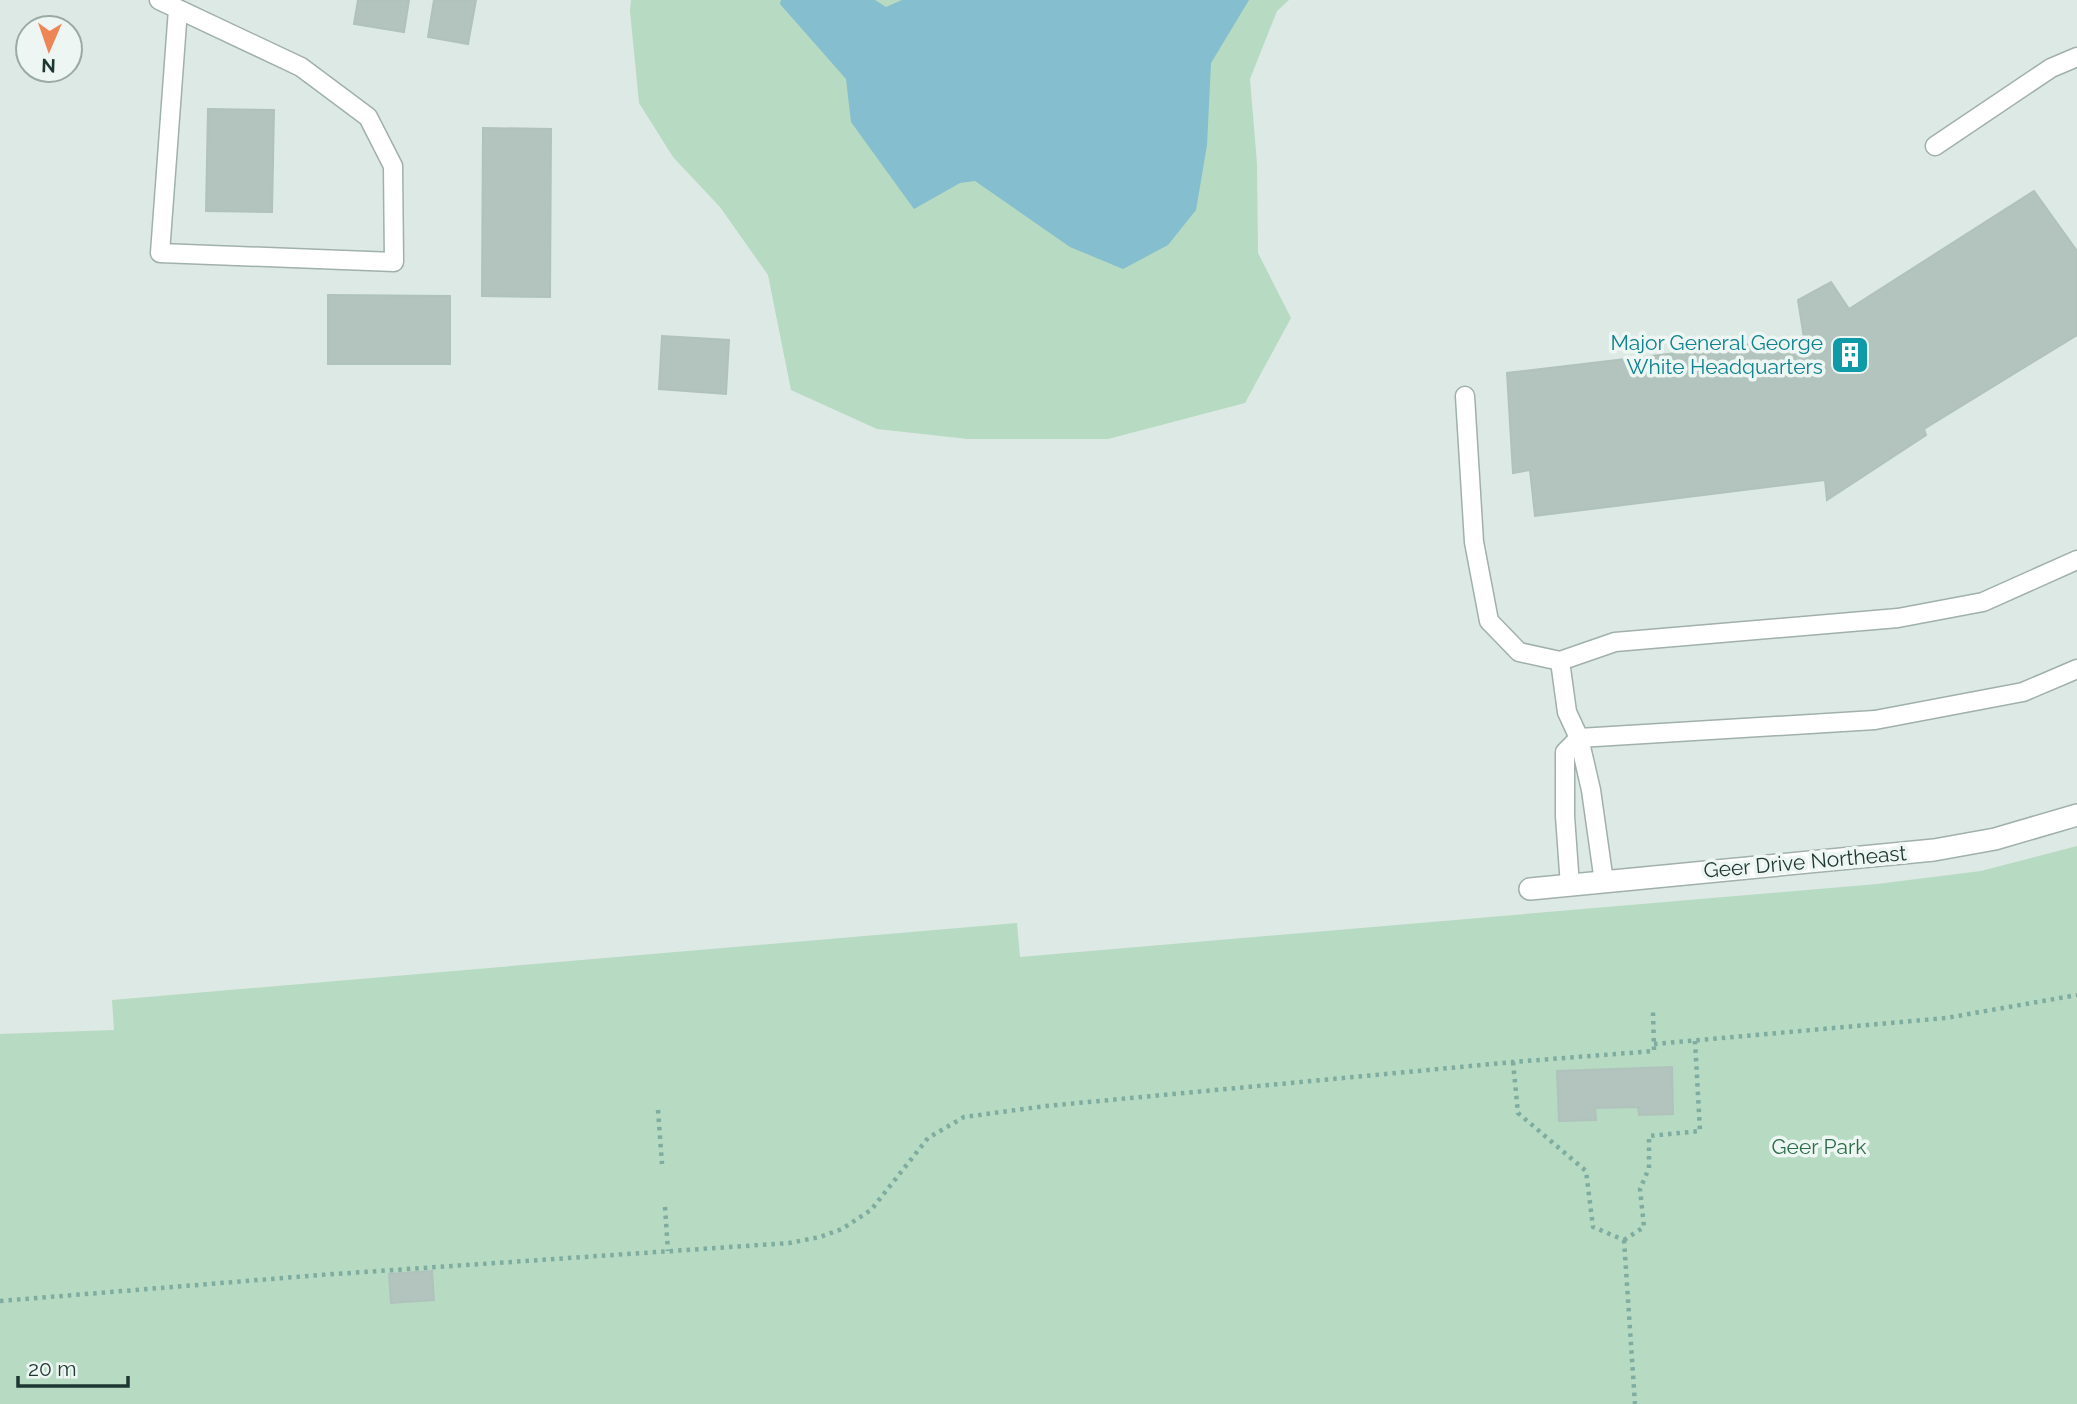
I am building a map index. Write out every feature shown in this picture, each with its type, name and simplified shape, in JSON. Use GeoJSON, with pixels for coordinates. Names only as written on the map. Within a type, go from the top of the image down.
{"type":"FeatureCollection","features":[{"type":"Feature","properties":{"kind":"street","name":"Geer Drive Northeast"},"geometry":{"type":"LineString","coordinates":[[1530,889],[1934,850],[1995,839],[2077,816]]}},
{"type":"Feature","properties":{"kind":"lane"},"geometry":{"type":"LineString","coordinates":[[159,0],[301,67],[368,117],[393,166],[394,262],[160,253],[178,9]]}},
{"type":"Feature","properties":{"kind":"lane"},"geometry":{"type":"LineString","coordinates":[[1935,146],[2050,68],[2077,57]]}},
{"type":"Feature","properties":{"kind":"lane"},"geometry":{"type":"LineString","coordinates":[[1465,396],[1474,542],[1489,621],[1519,652],[1560,661],[1615,642],[1898,618],[1983,602],[2077,560]]}},
{"type":"Feature","properties":{"kind":"lane"},"geometry":{"type":"LineString","coordinates":[[1560,661],[1567,712],[1579,738],[1591,790],[1604,882]]}},
{"type":"Feature","properties":{"kind":"lane"},"geometry":{"type":"LineString","coordinates":[[1570,886],[1565,816],[1566,752],[1579,738],[1875,720],[2023,692],[2077,669]]}},
{"type":"Feature","properties":{"kind":"path"},"geometry":{"type":"LineString","coordinates":[[1654,1044],[1947,1018],[2077,995]]}},
{"type":"Feature","properties":{"kind":"path"},"geometry":{"type":"LineString","coordinates":[[0,1301],[334,1274],[789,1243],[820,1237],[842,1229],[871,1210],[928,1138],[964,1117],[1046,1106],[1654,1051],[1653,1012]]}},
{"type":"Feature","properties":{"kind":"path"},"geometry":{"type":"LineString","coordinates":[[1624,1240],[1644,1227],[1640,1189],[1649,1168],[1649,1136],[1700,1131],[1695,1041]]}},
{"type":"Feature","properties":{"kind":"path"},"geometry":{"type":"LineString","coordinates":[[1513,1062],[1518,1113],[1586,1171],[1593,1227],[1624,1240]]}},
{"type":"Feature","properties":{"kind":"path"},"geometry":{"type":"LineString","coordinates":[[658,1110],[662,1164]]}},
{"type":"Feature","properties":{"kind":"path"},"geometry":{"type":"LineString","coordinates":[[665,1207],[668,1251]]}},
{"type":"Feature","properties":{"kind":"path"},"geometry":{"type":"LineString","coordinates":[[1624,1240],[1635,1404]]}},
{"type":"Feature","properties":{"kind":"green space"},"geometry":{"type":"Polygon","coordinates":[[[631,0],[1289,0],[1277,11],[1250,79],[1257,164],[1258,253],[1291,318],[1245,403],[1108,439],[968,439],[877,429],[791,390],[768,275],[720,207],[673,157],[639,103],[631,0]]]}},
{"type":"Feature","properties":{"kind":"green space","name":"Geer Park"},"geometry":{"type":"Polygon","coordinates":[[[2077,846],[2077,1404],[0,1404],[0,1034],[114,1030],[112,1000],[1017,923],[1020,957],[1877,884],[1981,871],[2077,846]]]}},
{"type":"Feature","properties":{"kind":"water"},"geometry":{"type":"Polygon","coordinates":[[[781,0],[875,0],[886,7],[902,0],[1249,0],[1211,63],[1207,145],[1196,210],[1168,245],[1123,269],[1070,247],[975,181],[960,183],[914,209],[851,122],[846,79],[780,4],[781,0]]]}},
{"type":"Feature","properties":{"kind":"building"},"geometry":{"type":"Polygon","coordinates":[[[358,0],[409,0],[404,32],[354,24],[358,0]]]}},
{"type":"Feature","properties":{"kind":"building"},"geometry":{"type":"Polygon","coordinates":[[[434,0],[476,0],[468,44],[428,37],[434,0]]]}},
{"type":"Feature","properties":{"kind":"building"},"geometry":{"type":"Polygon","coordinates":[[[208,109],[274,110],[272,212],[206,211],[208,109]]]}},
{"type":"Feature","properties":{"kind":"building"},"geometry":{"type":"Polygon","coordinates":[[[483,128],[551,129],[550,297],[482,296],[483,128]]]}},
{"type":"Feature","properties":{"kind":"building","name":"Major General George White Headquarters"},"geometry":{"type":"Polygon","coordinates":[[[2034,191],[2077,251],[2077,335],[1924,429],[1926,435],[1827,500],[1825,480],[1535,516],[1530,470],[1513,473],[1507,373],[1804,338],[1798,300],[1831,282],[1849,309],[2034,191]]]}},
{"type":"Feature","properties":{"kind":"building"},"geometry":{"type":"Polygon","coordinates":[[[328,295],[450,296],[450,364],[328,364],[328,295]]]}},
{"type":"Feature","properties":{"kind":"building"},"geometry":{"type":"Polygon","coordinates":[[[662,336],[729,340],[726,394],[659,389],[662,336]]]}},
{"type":"Feature","properties":{"kind":"building"},"geometry":{"type":"Polygon","coordinates":[[[1672,1067],[1673,1114],[1639,1115],[1638,1107],[1595,1108],[1596,1120],[1559,1121],[1557,1071],[1672,1067]]]}},
{"type":"Feature","properties":{"kind":"building"},"geometry":{"type":"Polygon","coordinates":[[[432,1271],[434,1300],[391,1303],[389,1274],[432,1271]]]}},
{"type":"Feature","properties":{"kind":"place","name":"Major General George White Headquarters"},"geometry":{"type":"Point","coordinates":[1850,355]}}]}
